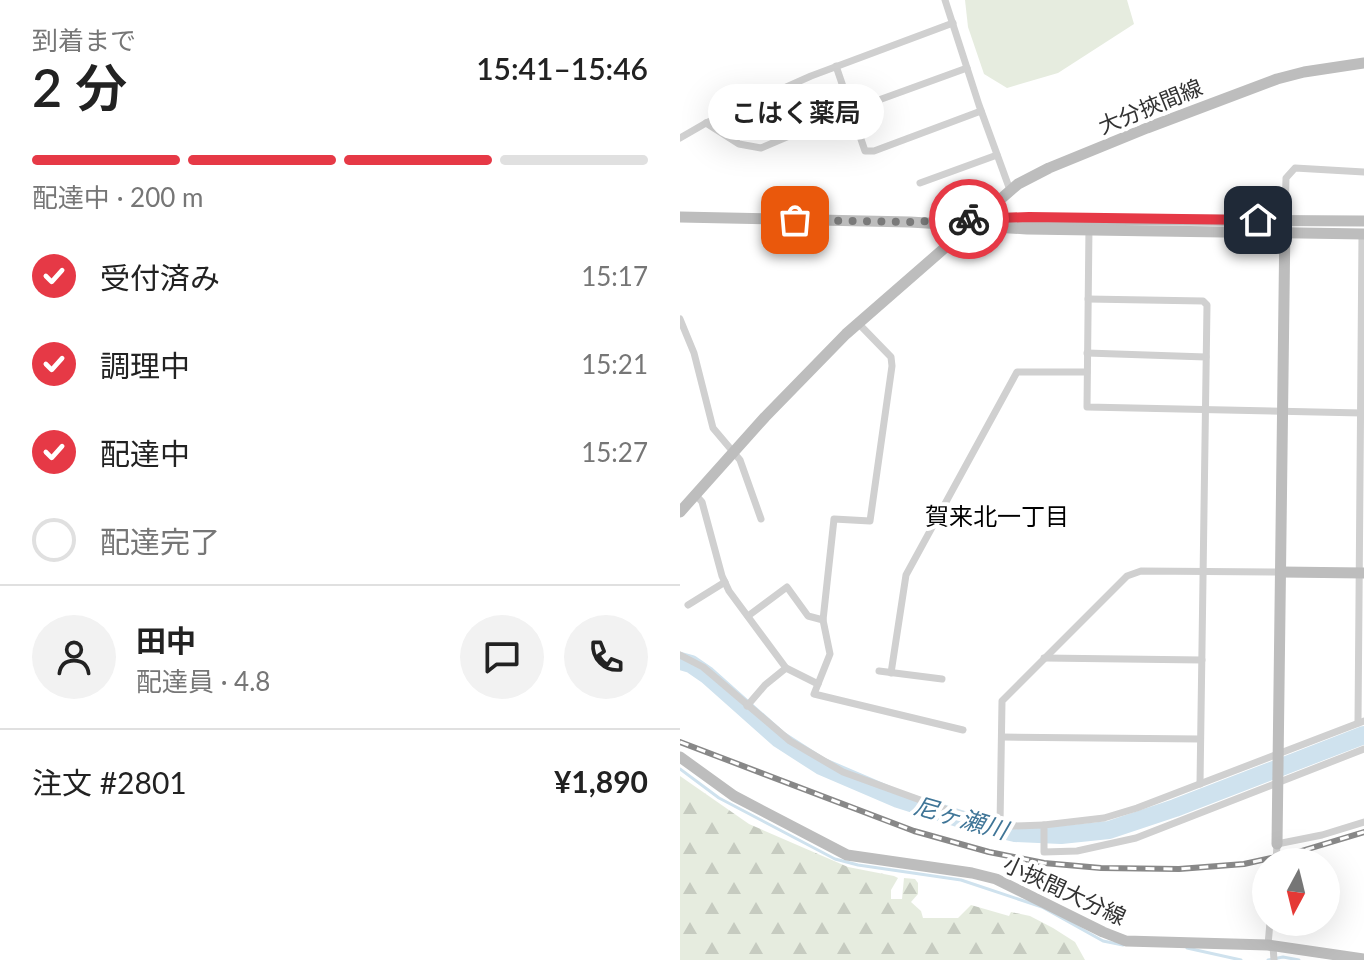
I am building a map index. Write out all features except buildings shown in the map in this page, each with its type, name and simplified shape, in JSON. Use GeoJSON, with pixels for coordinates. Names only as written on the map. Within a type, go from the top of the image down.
{"type":"FeatureCollection","features":[{"type":"Feature","properties":{"kind":"main road","name":"大分挾間線"},"geometry":{"type":"LineString","coordinates":[[680,512],[798,381],[858,323],[1010,190],[1049,168],[1277,79],[1364,63]]}},
{"type":"Feature","properties":{"kind":"main road"},"geometry":{"type":"LineString","coordinates":[[680,217],[1285,226],[1363,230]]}},
{"type":"Feature","properties":{"kind":"main road"},"geometry":{"type":"LineString","coordinates":[[1277,844],[1285,226]]}},
{"type":"Feature","properties":{"kind":"main road"},"geometry":{"type":"LineString","coordinates":[[1281,572],[1361,573]]}},
{"type":"Feature","properties":{"kind":"main road","name":"小挾間大分線"},"geometry":{"type":"LineString","coordinates":[[680,757],[734,796],[847,855],[996,879],[1126,941],[1270,945],[1364,959]]}},
{"type":"Feature","properties":{"kind":"street"},"geometry":{"type":"LineString","coordinates":[[945,0],[1010,190]]}},
{"type":"Feature","properties":{"kind":"street"},"geometry":{"type":"LineString","coordinates":[[680,138],[706,123],[836,66],[953,23]]}},
{"type":"Feature","properties":{"kind":"street"},"geometry":{"type":"LineString","coordinates":[[836,66],[865,151],[868,152],[981,111]]}},
{"type":"Feature","properties":{"kind":"street"},"geometry":{"type":"LineString","coordinates":[[706,123],[739,144],[761,148],[851,110],[967,68]]}},
{"type":"Feature","properties":{"kind":"street"},"geometry":{"type":"LineString","coordinates":[[920,183],[997,155]]}},
{"type":"Feature","properties":{"kind":"street"},"geometry":{"type":"LineString","coordinates":[[1285,226],[1286,178],[1295,168],[1364,172]]}},
{"type":"Feature","properties":{"kind":"street"},"geometry":{"type":"LineString","coordinates":[[1089,224],[1087,407],[1362,413]]}},
{"type":"Feature","properties":{"kind":"street"},"geometry":{"type":"LineString","coordinates":[[680,655],[703,667],[790,741],[843,772],[966,818],[1000,825],[1044,828],[1104,818],[1279,756],[1361,722],[1363,230]]}},
{"type":"Feature","properties":{"kind":"street"},"geometry":{"type":"LineString","coordinates":[[1088,299],[1203,301],[1207,305],[1200,784]]}},
{"type":"Feature","properties":{"kind":"street"},"geometry":{"type":"LineString","coordinates":[[680,319],[696,362],[710,422],[743,465],[761,519]]}},
{"type":"Feature","properties":{"kind":"street"},"geometry":{"type":"LineString","coordinates":[[858,323],[893,361],[870,521],[834,519],[823,620],[830,654],[814,694],[963,730]]}},
{"type":"Feature","properties":{"kind":"street"},"geometry":{"type":"LineString","coordinates":[[1087,353],[1206,357]]}},
{"type":"Feature","properties":{"kind":"street"},"geometry":{"type":"LineString","coordinates":[[891,673],[906,575],[1017,372],[1087,372]]}},
{"type":"Feature","properties":{"kind":"street"},"geometry":{"type":"LineString","coordinates":[[695,494],[702,502],[725,582],[786,668],[818,684]]}},
{"type":"Feature","properties":{"kind":"street"},"geometry":{"type":"LineString","coordinates":[[1000,825],[1002,701],[1130,574],[1141,571],[1281,572]]}},
{"type":"Feature","properties":{"kind":"street"},"geometry":{"type":"LineString","coordinates":[[688,605],[725,582]]}},
{"type":"Feature","properties":{"kind":"street"},"geometry":{"type":"LineString","coordinates":[[748,616],[787,587],[808,616],[823,620]]}},
{"type":"Feature","properties":{"kind":"street"},"geometry":{"type":"LineString","coordinates":[[1043,658],[1202,660]]}},
{"type":"Feature","properties":{"kind":"street"},"geometry":{"type":"LineString","coordinates":[[747,706],[765,685],[786,668]]}},
{"type":"Feature","properties":{"kind":"street"},"geometry":{"type":"LineString","coordinates":[[879,671],[942,679]]}},
{"type":"Feature","properties":{"kind":"street"},"geometry":{"type":"LineString","coordinates":[[1002,737],[1200,739]]}},
{"type":"Feature","properties":{"kind":"street"},"geometry":{"type":"LineString","coordinates":[[1044,828],[1044,852],[1077,851],[1136,838],[1277,779],[1364,749]]}},
{"type":"Feature","properties":{"kind":"street"},"geometry":{"type":"LineString","coordinates":[[1277,848],[1277,844],[1364,822]]}},
{"type":"Feature","properties":{"kind":"street"},"geometry":{"type":"LineString","coordinates":[[1270,936],[1274,960]]}},
{"type":"Feature","properties":{"kind":"green space"},"geometry":{"type":"Polygon","coordinates":[[[965,0],[1127,0],[1134,24],[1058,73],[1007,88],[984,74],[968,27],[965,0]]]}},
{"type":"Feature","properties":{"kind":"green space"},"geometry":{"type":"Polygon","coordinates":[[[680,776],[749,824],[848,867],[898,878],[891,890],[891,899],[902,899],[904,878],[915,879],[918,894],[911,902],[921,911],[923,918],[958,918],[971,905],[1009,916],[1011,912],[1030,916],[1075,942],[1085,960],[680,960],[680,776]]]}},
{"type":"Feature","properties":{"kind":"waterway","name":"尼ヶ瀬川"},"geometry":{"type":"LineString","coordinates":[[680,661],[691,664],[707,675],[779,739],[821,766],[898,799],[1015,833],[1061,835],[1109,830],[1175,808],[1364,735]]}},
{"type":"Feature","properties":{"kind":"waterway"},"geometry":{"type":"LineString","coordinates":[[680,769],[719,798],[835,859],[961,880],[1042,907],[1103,941],[1123,945]]}},
{"type":"Feature","properties":{"kind":"waterway"},"geometry":{"type":"LineString","coordinates":[[1187,948],[1241,960]]}},
{"type":"Feature","properties":{"kind":"waterway"},"geometry":{"type":"LineString","coordinates":[[1268,960],[1283,957],[1299,960]]}},
{"type":"Feature","properties":{"kind":"railway"},"geometry":{"type":"LineString","coordinates":[[680,742],[914,831],[989,852],[1044,863],[1101,868],[1179,869],[1244,864],[1364,832]]}},
{"type":"Feature","properties":{"kind":"way so far"},"geometry":{"type":"LineString","coordinates":[[795,220],[910,222],[969,219]]}},
{"type":"Feature","properties":{"kind":"place","name":"こはく薬局"},"geometry":{"type":"Point","coordinates":[795,220]}},
{"type":"Feature","properties":{"kind":"district","name":"賀来北一丁目"},"geometry":{"type":"Point","coordinates":[997,515]}},
{"type":"Feature","properties":{"kind":"route"},"geometry":{"type":"LineString","coordinates":[[969,219],[1258,220]]}}]}
